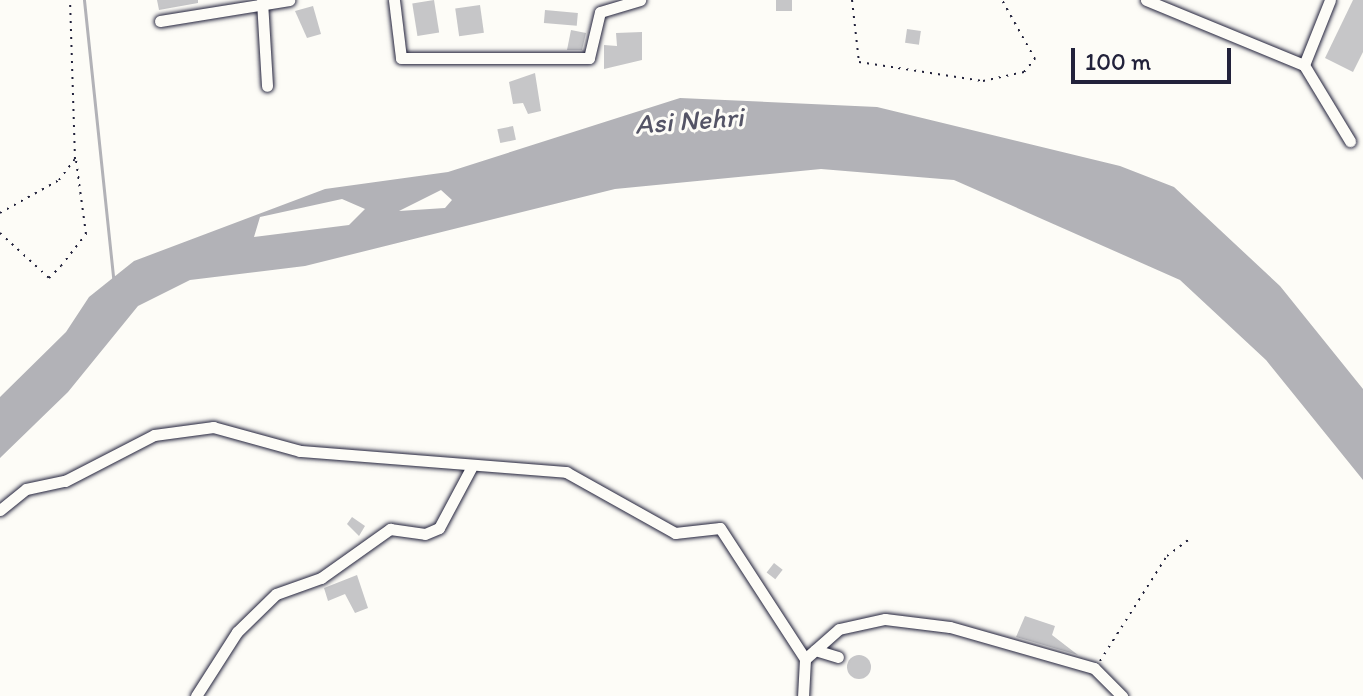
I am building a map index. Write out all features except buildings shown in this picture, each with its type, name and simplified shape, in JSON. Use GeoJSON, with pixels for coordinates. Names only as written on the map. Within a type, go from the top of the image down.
{"type":"FeatureCollection","features":[{"type":"Feature","properties":{"kind":"street"},"geometry":{"type":"LineString","coordinates":[[160,21],[289,0]]}},
{"type":"Feature","properties":{"kind":"street"},"geometry":{"type":"LineString","coordinates":[[394,0],[401,58],[589,58],[600,12],[640,0]]}},
{"type":"Feature","properties":{"kind":"street"},"geometry":{"type":"LineString","coordinates":[[1146,0],[1304,65],[1350,141]]}},
{"type":"Feature","properties":{"kind":"street"},"geometry":{"type":"LineString","coordinates":[[1304,65],[1330,0]]}},
{"type":"Feature","properties":{"kind":"street"},"geometry":{"type":"LineString","coordinates":[[262,2],[267,86]]}},
{"type":"Feature","properties":{"kind":"street"},"geometry":{"type":"LineString","coordinates":[[0,510],[26,489],[65,481],[154,435],[213,427],[300,451],[471,468],[566,472],[675,533],[720,528],[805,659],[803,696]]}},
{"type":"Feature","properties":{"kind":"street"},"geometry":{"type":"LineString","coordinates":[[196,696],[267,601],[321,578],[390,529],[425,534],[439,528],[471,468]]}},
{"type":"Feature","properties":{"kind":"street"},"geometry":{"type":"LineString","coordinates":[[805,659],[839,629],[885,619],[950,627],[1094,668],[1122,696]]}},
{"type":"Feature","properties":{"kind":"street"},"geometry":{"type":"LineString","coordinates":[[815,650],[838,657]]}},
{"type":"Feature","properties":{"kind":"path"},"geometry":{"type":"LineString","coordinates":[[0,233],[49,278],[86,234],[75,159],[70,0]]}},
{"type":"Feature","properties":{"kind":"path"},"geometry":{"type":"LineString","coordinates":[[852,0],[859,62],[983,81],[1024,72],[1035,59],[1002,0]]}},
{"type":"Feature","properties":{"kind":"path"},"geometry":{"type":"LineString","coordinates":[[0,213],[59,180],[75,159]]}},
{"type":"Feature","properties":{"kind":"path"},"geometry":{"type":"LineString","coordinates":[[1094,668],[1167,556],[1192,537]]}},
{"type":"Feature","properties":{"kind":"water","name":"Asi Nehri"},"geometry":{"type":"Polygon","coordinates":[[[680,98],[877,107],[1120,166],[1174,187],[1280,286],[1363,389],[1363,480],[1266,360],[1180,280],[954,180],[821,169],[615,189],[305,266],[190,280],[138,306],[68,392],[0,458],[0,397],[66,332],[89,297],[134,261],[325,189],[448,172],[680,98]],[[441,190],[399,211],[445,208],[452,200],[441,190]],[[342,199],[260,217],[254,237],[349,225],[365,209],[342,199]]]}},
{"type":"Feature","properties":{"kind":"waterway"},"geometry":{"type":"LineString","coordinates":[[84,0],[113,277]]}}]}
